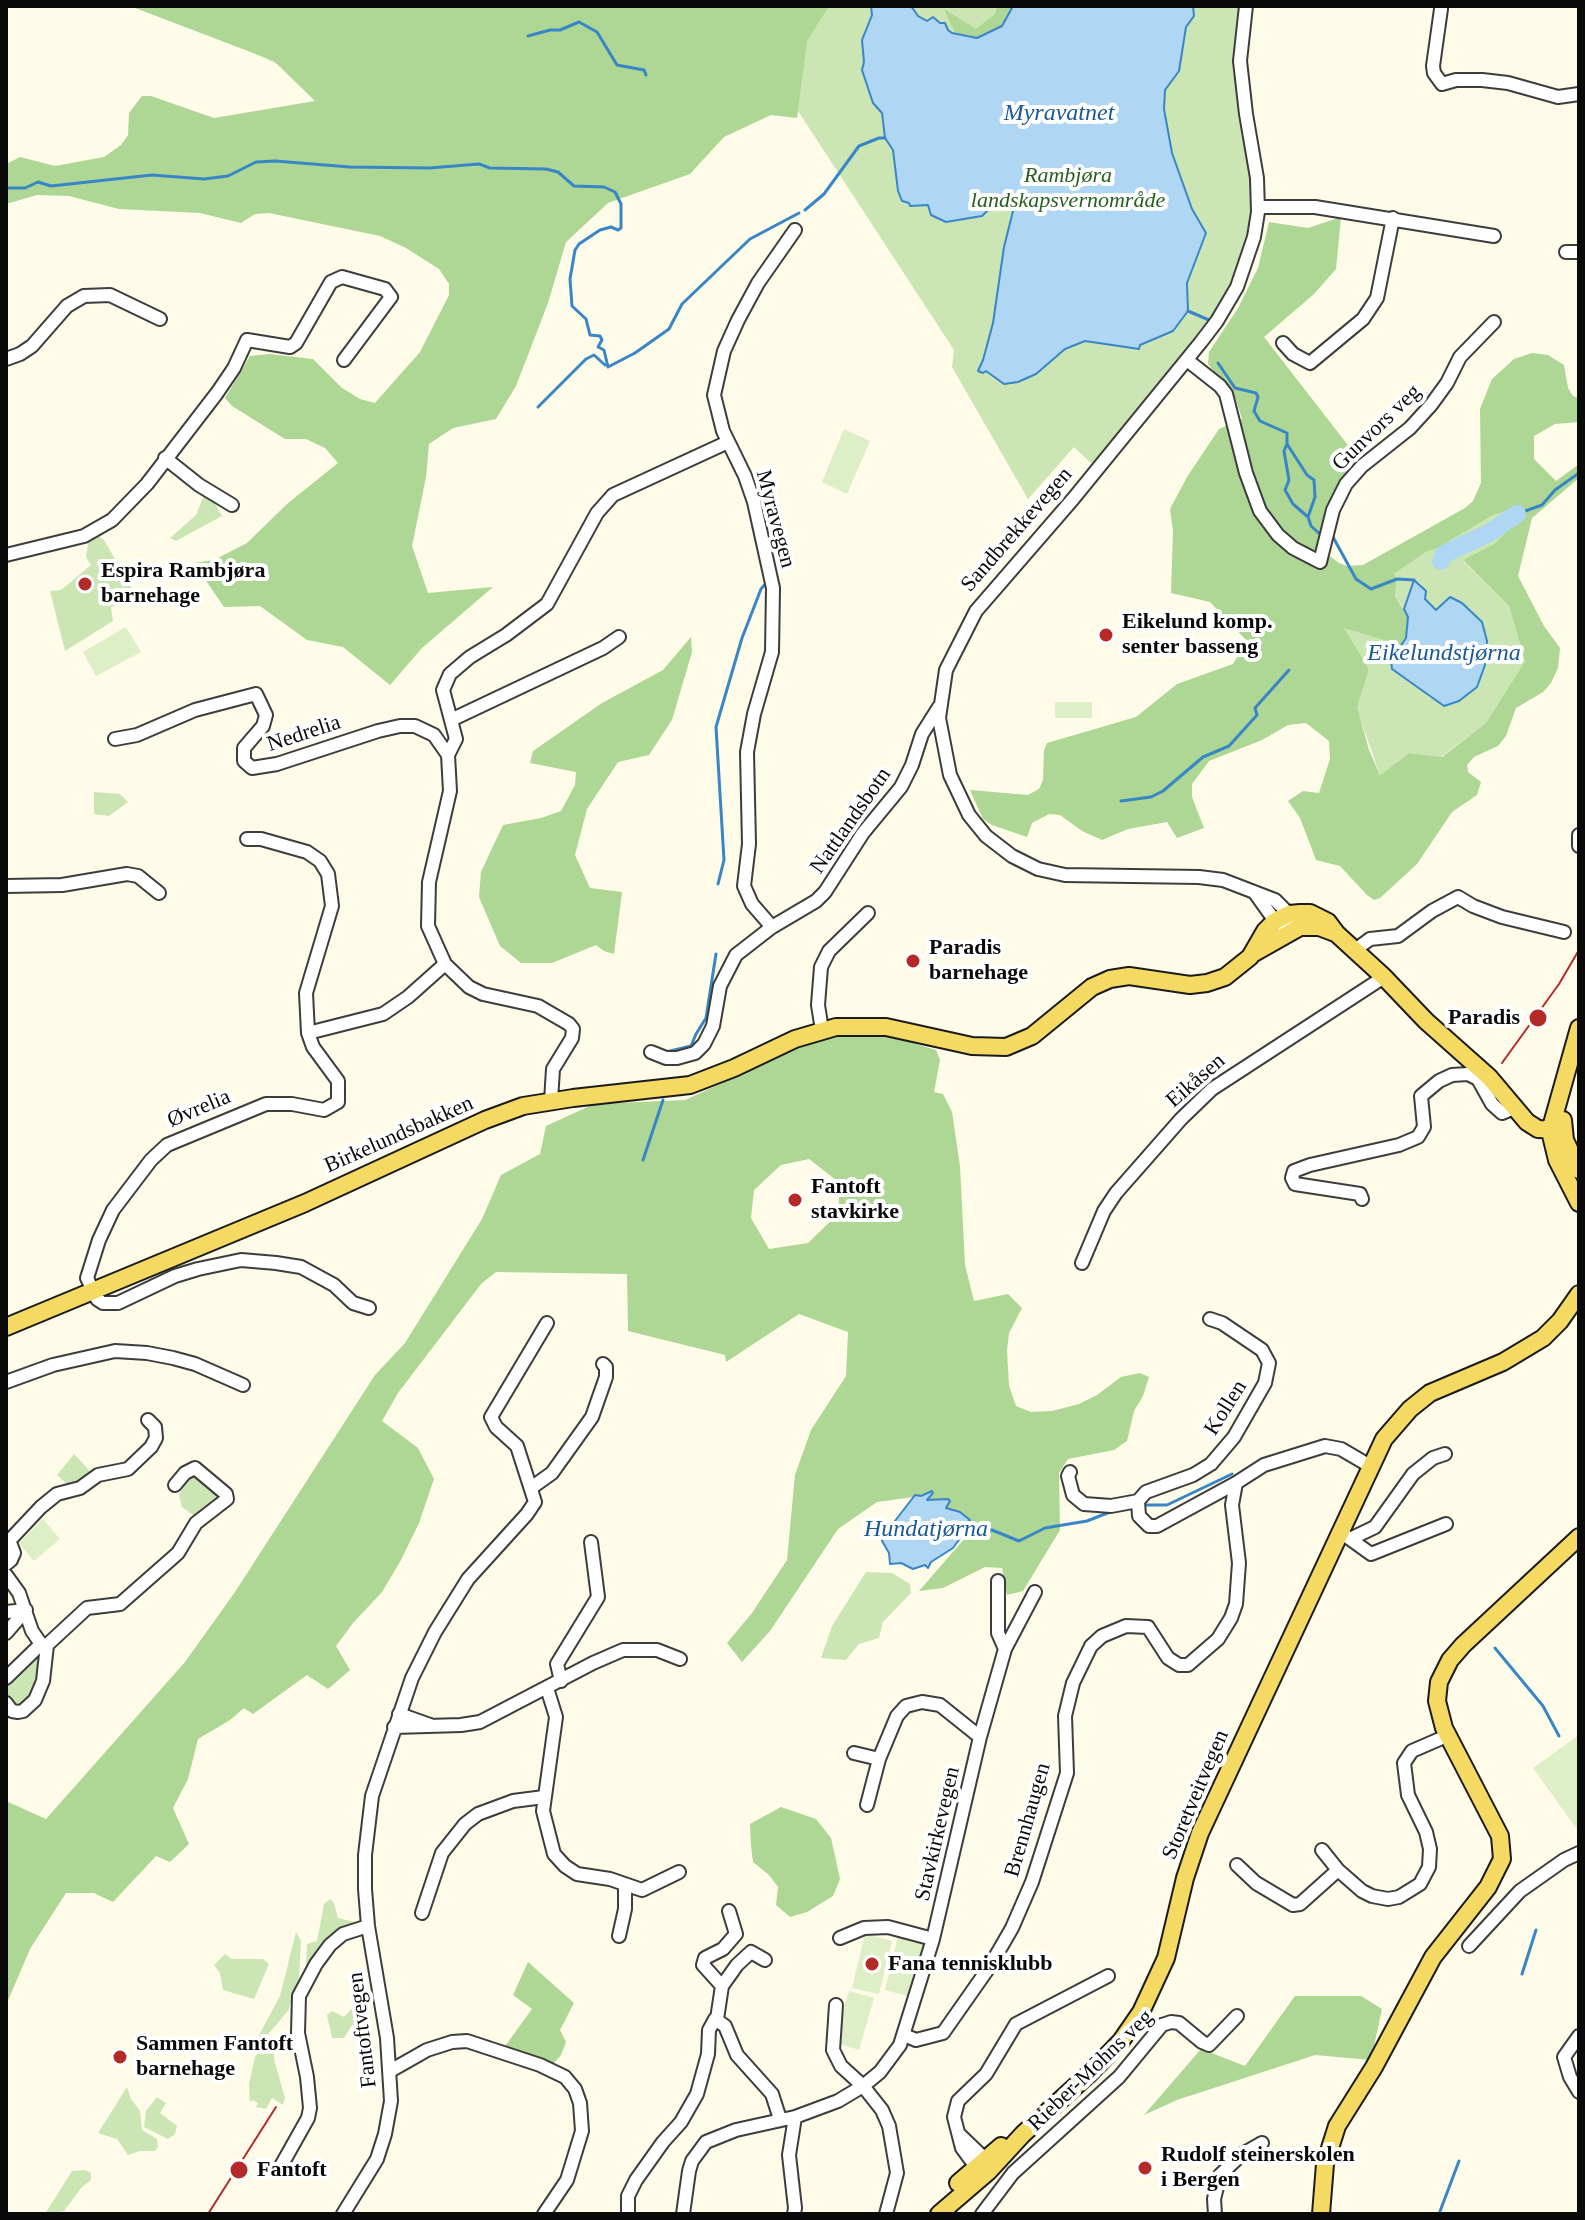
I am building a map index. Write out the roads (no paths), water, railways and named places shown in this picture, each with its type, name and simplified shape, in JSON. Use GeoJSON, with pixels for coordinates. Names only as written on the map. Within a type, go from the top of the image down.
{"type":"FeatureCollection","features":[{"type":"Feature","properties":{"kind":"main road"},"geometry":{"type":"LineString","coordinates":[[1253,954],[1265,931],[1282,918],[1310,913],[1320,917],[1445,1039],[1489,1077],[1534,1127],[1556,1130]]}},
{"type":"Feature","properties":{"kind":"main road"},"geometry":{"type":"LineString","coordinates":[[1289,932],[1309,927],[1337,934]]}},
{"type":"Feature","properties":{"kind":"main road","name":"Birkelundsbakken"},"geometry":{"type":"LineString","coordinates":[[6,1327],[305,1203],[485,1120],[523,1106],[690,1085],[795,1039],[822,1030],[854,1026],[886,1027],[972,1046],[1006,1047],[1032,1036],[1103,981],[1129,976],[1173,984],[1207,983],[1233,972],[1253,954],[1289,932]]}},
{"type":"Feature","properties":{"kind":"main road"},"geometry":{"type":"LineString","coordinates":[[1579,1028],[1556,1130],[1557,1160],[1579,1203]]}},
{"type":"Feature","properties":{"kind":"main road"},"geometry":{"type":"LineString","coordinates":[[1556,1130],[1579,1170]]}},
{"type":"Feature","properties":{"kind":"main road","name":"Storetveitvegen"},"geometry":{"type":"LineString","coordinates":[[939,2214],[1007,2141],[1023,2134],[1111,2052],[1152,1994],[1166,1958],[1185,1878],[1200,1833],[1344,1536],[1370,1466],[1392,1428],[1430,1393],[1522,1353],[1543,1338],[1579,1294]]}},
{"type":"Feature","properties":{"kind":"main road"},"geometry":{"type":"LineString","coordinates":[[1321,2214],[1325,2164],[1337,2126],[1374,2067],[1433,1957],[1488,1887],[1502,1859],[1500,1836],[1444,1728],[1437,1688],[1446,1665],[1463,1645],[1579,1537]]}},
{"type":"Feature","properties":{"kind":"main road","name":"Storetveitvegen"},"geometry":{"type":"LineString","coordinates":[[932,2214],[953,2189],[983,2166]]}},
{"type":"Feature","properties":{"kind":"street","name":"Sandbrekkevegen"},"geometry":{"type":"LineString","coordinates":[[1246,6],[1240,61],[1257,178],[1258,207],[1254,237],[1237,287],[1217,321],[1187,360],[976,611],[946,670],[939,707],[944,751],[958,794],[979,829],[1012,856],[1038,869],[1065,875],[1223,880],[1275,900],[1282,918]]}},
{"type":"Feature","properties":{"kind":"street"},"geometry":{"type":"LineString","coordinates":[[1441,9],[1433,66],[1442,84],[1456,80],[1482,80],[1508,83],[1558,97],[1579,94]]}},
{"type":"Feature","properties":{"kind":"street"},"geometry":{"type":"LineString","coordinates":[[1258,207],[1315,207],[1494,236]]}},
{"type":"Feature","properties":{"kind":"street"},"geometry":{"type":"LineString","coordinates":[[1283,343],[1293,354],[1310,363],[1363,319],[1377,298],[1393,218]]}},
{"type":"Feature","properties":{"kind":"street","name":"Myravegen"},"geometry":{"type":"LineString","coordinates":[[772,927],[752,904],[744,886],[749,844],[747,752],[754,714],[772,652],[773,588],[754,502],[720,421],[714,395],[724,351],[758,283],[795,230]]}},
{"type":"Feature","properties":{"kind":"street"},"geometry":{"type":"LineString","coordinates":[[6,555],[84,536],[112,520],[142,490],[222,386],[247,340],[290,347],[296,343],[331,282],[342,277],[385,289],[391,297],[344,360]]}},
{"type":"Feature","properties":{"kind":"street"},"geometry":{"type":"LineString","coordinates":[[6,359],[32,346],[67,306],[84,296],[110,295],[160,319]]}},
{"type":"Feature","properties":{"kind":"street","name":"Gunvors veg"},"geometry":{"type":"LineString","coordinates":[[1187,360],[1215,381],[1226,394],[1253,494],[1264,518],[1293,548],[1320,562],[1333,510],[1346,484],[1362,466],[1410,428],[1447,383],[1460,357],[1494,322]]}},
{"type":"Feature","properties":{"kind":"street"},"geometry":{"type":"LineString","coordinates":[[551,1101],[553,1069],[572,1038],[573,1029],[538,1006],[483,994],[469,987],[445,964],[432,938],[427,914],[429,882],[448,801],[448,755],[456,739],[443,690],[450,674],[470,657],[547,604],[604,504],[626,488],[728,442]]}},
{"type":"Feature","properties":{"kind":"street"},"geometry":{"type":"LineString","coordinates":[[165,458],[199,485],[232,505]]}},
{"type":"Feature","properties":{"kind":"street"},"geometry":{"type":"LineString","coordinates":[[453,719],[603,648],[619,637]]}},
{"type":"Feature","properties":{"kind":"street","name":"Nedrelia"},"geometry":{"type":"LineString","coordinates":[[115,739],[137,735],[195,710],[256,694],[265,710],[265,722],[242,755],[252,768],[277,764],[400,726],[415,726],[434,735],[448,755]]}},
{"type":"Feature","properties":{"kind":"street","name":"Nattlandsbotn"},"geometry":{"type":"LineString","coordinates":[[651,1052],[666,1058],[677,1058],[699,1049],[713,1026],[720,986],[730,965],[743,948],[825,892],[863,833],[901,787],[922,734],[939,707]]}},
{"type":"Feature","properties":{"kind":"street"},"geometry":{"type":"LineString","coordinates":[[1579,835],[1579,846]]}},
{"type":"Feature","properties":{"kind":"street"},"geometry":{"type":"LineString","coordinates":[[247,839],[261,839],[307,852],[320,861],[328,874],[332,906],[306,993],[308,1033],[383,1014],[408,997],[445,964]]}},
{"type":"Feature","properties":{"kind":"street"},"geometry":{"type":"LineString","coordinates":[[6,886],[62,885],[127,874],[138,876],[159,893]]}},
{"type":"Feature","properties":{"kind":"street"},"geometry":{"type":"LineString","coordinates":[[1355,950],[1370,939],[1398,936],[1432,911],[1458,897],[1502,917],[1564,932]]}},
{"type":"Feature","properties":{"kind":"street"},"geometry":{"type":"LineString","coordinates":[[822,1030],[818,993],[821,967],[829,951],[868,913]]}},
{"type":"Feature","properties":{"kind":"street"},"geometry":{"type":"LineString","coordinates":[[1282,918],[1289,932]]}},
{"type":"Feature","properties":{"kind":"street","name":"Eikåsen"},"geometry":{"type":"LineString","coordinates":[[1082,1263],[1104,1211],[1116,1193],[1181,1119],[1212,1089],[1384,977]]}},
{"type":"Feature","properties":{"kind":"street","name":"Øvrelia"},"geometry":{"type":"LineString","coordinates":[[93,1293],[88,1273],[106,1224],[118,1203],[167,1145],[266,1104],[292,1104],[324,1110],[338,1102],[338,1081],[313,1047],[308,1033]]}},
{"type":"Feature","properties":{"kind":"street"},"geometry":{"type":"LineString","coordinates":[[1362,1199],[1360,1194],[1295,1184],[1293,1172],[1310,1165],[1399,1145],[1418,1137],[1424,1127],[1421,1096],[1452,1075],[1468,1074],[1478,1079],[1492,1104],[1502,1113],[1514,1108]]}},
{"type":"Feature","properties":{"kind":"street"},"geometry":{"type":"LineString","coordinates":[[93,1293],[103,1303],[118,1303],[175,1276],[241,1260],[301,1267],[334,1285],[353,1303],[369,1308]]}},
{"type":"Feature","properties":{"kind":"street","name":"Kollen"},"geometry":{"type":"LineString","coordinates":[[1070,1472],[1068,1476],[1073,1495],[1084,1504],[1111,1506],[1138,1501],[1146,1492],[1193,1475],[1211,1464],[1234,1437],[1265,1383],[1269,1363],[1262,1350],[1228,1326],[1210,1319]]}},
{"type":"Feature","properties":{"kind":"street"},"geometry":{"type":"LineString","coordinates":[[531,1488],[517,1446],[496,1427],[491,1417],[547,1323]]}},
{"type":"Feature","properties":{"kind":"street"},"geometry":{"type":"LineString","coordinates":[[6,1382],[53,1365],[115,1351],[173,1358],[243,1385]]}},
{"type":"Feature","properties":{"kind":"street","name":"Fantoftvegen"},"geometry":{"type":"LineString","coordinates":[[343,2214],[379,2155],[389,2117],[390,2071],[385,2019],[368,1926],[364,1865],[372,1796],[396,1720],[420,1660],[479,1566],[532,1508],[534,1498],[531,1488],[552,1473],[592,1417],[606,1377],[603,1364]]}},
{"type":"Feature","properties":{"kind":"street"},"geometry":{"type":"LineString","coordinates":[[6,1564],[14,1553],[7,1542],[57,1494],[80,1488],[98,1475],[128,1469],[151,1447],[156,1438],[155,1427],[148,1420]]}},
{"type":"Feature","properties":{"kind":"street"},"geometry":{"type":"LineString","coordinates":[[1138,1501],[1142,1520],[1149,1526],[1157,1526],[1264,1465],[1325,1446],[1341,1449],[1370,1466]]}},
{"type":"Feature","properties":{"kind":"street"},"geometry":{"type":"LineString","coordinates":[[1344,1536],[1375,1527],[1413,1474],[1433,1458],[1445,1454]]}},
{"type":"Feature","properties":{"kind":"street"},"geometry":{"type":"LineString","coordinates":[[6,1678],[87,1608],[120,1604],[178,1553],[196,1523],[227,1499],[226,1494],[195,1468],[185,1473],[175,1485]]}},
{"type":"Feature","properties":{"kind":"street","name":"Brennhaugen"},"geometry":{"type":"LineString","coordinates":[[904,2035],[916,2040],[943,2033],[990,1966],[1012,1928],[1032,1882],[1067,1773],[1065,1716],[1073,1683],[1091,1646],[1102,1636],[1126,1626],[1148,1627],[1168,1658],[1179,1665],[1188,1665],[1218,1639],[1227,1625],[1238,1593],[1239,1563],[1232,1505],[1236,1483]]}},
{"type":"Feature","properties":{"kind":"street"},"geometry":{"type":"LineString","coordinates":[[1344,1536],[1371,1554],[1446,1524]]}},
{"type":"Feature","properties":{"kind":"street"},"geometry":{"type":"LineString","coordinates":[[561,1681],[557,1664],[598,1597],[591,1542]]}},
{"type":"Feature","properties":{"kind":"street"},"geometry":{"type":"LineString","coordinates":[[6,1575],[14,1583],[32,1631],[44,1644],[43,1681],[35,1700],[18,1712],[12,1711],[6,1703]]}},
{"type":"Feature","properties":{"kind":"street"},"geometry":{"type":"LineString","coordinates":[[998,1581],[998,1633],[1005,1649]]}},
{"type":"Feature","properties":{"kind":"street","name":"Stavkirkevegen"},"geometry":{"type":"LineString","coordinates":[[683,2214],[692,2161],[706,2142],[736,2130],[795,2117],[838,2101],[863,2086],[892,2058],[904,2035],[933,1939],[980,1737],[1005,1649],[1035,1592]]}},
{"type":"Feature","properties":{"kind":"street"},"geometry":{"type":"LineString","coordinates":[[6,1612],[26,1610]]}},
{"type":"Feature","properties":{"kind":"street"},"geometry":{"type":"LineString","coordinates":[[6,1633],[26,1610]]}},
{"type":"Feature","properties":{"kind":"street"},"geometry":{"type":"LineString","coordinates":[[396,1720],[430,1725],[480,1722],[610,1655],[633,1649],[657,1650],[680,1659]]}},
{"type":"Feature","properties":{"kind":"street"},"geometry":{"type":"LineString","coordinates":[[547,1688],[556,1717],[544,1797],[544,1822],[554,1854],[577,1874],[610,1879],[646,1890],[679,1872]]}},
{"type":"Feature","properties":{"kind":"street"},"geometry":{"type":"LineString","coordinates":[[867,1805],[879,1759],[897,1716],[910,1704],[940,1705],[980,1737]]}},
{"type":"Feature","properties":{"kind":"street"},"geometry":{"type":"LineString","coordinates":[[1322,1850],[1338,1870],[1362,1891],[1378,1898],[1399,1897],[1420,1884],[1429,1867],[1430,1849],[1426,1832],[1408,1795],[1404,1763],[1412,1751],[1449,1735]]}},
{"type":"Feature","properties":{"kind":"street"},"geometry":{"type":"LineString","coordinates":[[854,1753],[879,1759]]}},
{"type":"Feature","properties":{"kind":"street"},"geometry":{"type":"LineString","coordinates":[[422,1913],[442,1853],[465,1824],[478,1814],[513,1801],[544,1797]]}},
{"type":"Feature","properties":{"kind":"street"},"geometry":{"type":"LineString","coordinates":[[1469,1946],[1520,1891],[1579,1853]]}},
{"type":"Feature","properties":{"kind":"street"},"geometry":{"type":"LineString","coordinates":[[1237,1865],[1256,1883],[1293,1905],[1300,1904],[1338,1870]]}},
{"type":"Feature","properties":{"kind":"street"},"geometry":{"type":"LineString","coordinates":[[619,1936],[625,1909],[625,1886]]}},
{"type":"Feature","properties":{"kind":"street"},"geometry":{"type":"LineString","coordinates":[[722,1986],[703,1965],[705,1958],[723,1949],[736,1934],[729,1911]]}},
{"type":"Feature","properties":{"kind":"street","name":"Fantoftvegen"},"geometry":{"type":"LineString","coordinates":[[281,2166],[308,2118],[310,2108],[298,2033],[299,1996],[330,1945],[343,1934],[368,1926]]}},
{"type":"Feature","properties":{"kind":"street","name":"Stavkirkevegen"},"geometry":{"type":"LineString","coordinates":[[840,1938],[864,1928],[888,1927],[933,1939]]}},
{"type":"Feature","properties":{"kind":"street"},"geometry":{"type":"LineString","coordinates":[[628,2214],[628,2196],[636,2180],[681,2122],[697,2094],[706,2070],[710,2025],[717,2019],[722,1986],[751,1952],[765,1960]]}},
{"type":"Feature","properties":{"kind":"street"},"geometry":{"type":"LineString","coordinates":[[983,2166],[959,2134],[954,2117],[956,2105],[986,2074],[1012,2029],[1022,2020],[1086,1990],[1108,1976]]}},
{"type":"Feature","properties":{"kind":"street"},"geometry":{"type":"LineString","coordinates":[[836,2005],[833,2050],[841,2066],[863,2086],[886,2118],[895,2155],[896,2179],[886,2214]]}},
{"type":"Feature","properties":{"kind":"street","name":"Rieber-Mohns veg"},"geometry":{"type":"LineString","coordinates":[[982,2214],[1013,2173],[1119,2077],[1162,2025],[1179,2023],[1208,2045],[1237,2016]]}},
{"type":"Feature","properties":{"kind":"street"},"geometry":{"type":"LineString","coordinates":[[717,2019],[725,2026],[744,2064],[772,2094],[780,2119]]}},
{"type":"Feature","properties":{"kind":"street"},"geometry":{"type":"LineString","coordinates":[[1579,2036],[1564,2057],[1579,2092]]}},
{"type":"Feature","properties":{"kind":"street"},"geometry":{"type":"LineString","coordinates":[[390,2071],[427,2050],[467,2041],[540,2065],[565,2077],[578,2095],[582,2131],[567,2180],[544,2214]]}},
{"type":"Feature","properties":{"kind":"street"},"geometry":{"type":"LineString","coordinates":[[794,2214],[789,2155],[795,2117]]}},
{"type":"Feature","properties":{"kind":"street"},"geometry":{"type":"LineString","coordinates":[[1215,2214],[1214,2199],[1220,2175],[1241,2155],[1262,2143]]}},
{"type":"Feature","properties":{"kind":"water","name":"Myravatnet"},"geometry":{"type":"Polygon","coordinates":[[[871,6],[911,6],[918,16],[927,21],[933,17],[945,23],[952,33],[977,38],[1002,26],[1013,6],[1193,6],[1194,16],[1186,27],[1179,71],[1165,90],[1164,109],[1172,153],[1192,209],[1206,233],[1187,283],[1188,311],[1173,331],[1140,345],[1139,349],[1085,341],[1065,349],[1036,374],[1018,382],[1004,384],[986,371],[978,371],[993,323],[1004,247],[1013,211],[1009,205],[1000,203],[982,216],[946,222],[931,215],[928,205],[910,206],[902,201],[893,150],[885,138],[882,113],[873,103],[862,70],[862,40],[872,15],[871,6]]]}},
{"type":"Feature","properties":{"kind":"water","name":"Eikelundstjørna"},"geometry":{"type":"Polygon","coordinates":[[[1414,580],[1426,591],[1425,599],[1436,610],[1450,597],[1462,603],[1482,622],[1487,641],[1485,665],[1477,687],[1459,701],[1444,706],[1392,669],[1391,660],[1406,638],[1408,617],[1404,609],[1414,580]]]}},
{"type":"Feature","properties":{"kind":"water","name":"Hundatjørna"},"geometry":{"type":"Polygon","coordinates":[[[932,1491],[927,1500],[948,1499],[946,1508],[960,1512],[970,1520],[963,1528],[961,1537],[953,1548],[931,1562],[928,1568],[925,1565],[913,1569],[901,1563],[890,1564],[889,1553],[882,1541],[888,1530],[915,1495],[932,1491]]]}},
{"type":"Feature","properties":{"kind":"waterway"},"geometry":{"type":"LineString","coordinates":[[528,36],[560,30],[579,22],[597,32],[617,65],[644,70],[646,75]]}},
{"type":"Feature","properties":{"kind":"waterway"},"geometry":{"type":"LineString","coordinates":[[805,210],[824,194],[859,146],[885,138]]}},
{"type":"Feature","properties":{"kind":"waterway"},"geometry":{"type":"LineString","coordinates":[[6,188],[25,188],[38,182],[51,186],[152,175],[204,179],[228,176],[256,162],[275,161],[350,167],[429,168],[479,164],[490,168],[558,172],[574,186],[604,187],[615,192],[621,204],[621,228],[600,230],[579,244],[570,279],[572,306],[586,319],[590,335],[600,336],[602,340],[598,347],[604,350],[608,367],[669,329],[682,304],[750,239],[799,213]]}},
{"type":"Feature","properties":{"kind":"waterway"},"geometry":{"type":"LineString","coordinates":[[1188,311],[1209,320]]}},
{"type":"Feature","properties":{"kind":"waterway"},"geometry":{"type":"LineString","coordinates":[[538,407],[586,359],[594,355],[605,365]]}},
{"type":"Feature","properties":{"kind":"waterway"},"geometry":{"type":"LineString","coordinates":[[1218,363],[1235,388],[1256,393],[1258,397],[1254,411],[1260,421],[1287,433],[1284,451],[1289,480],[1285,490],[1293,504],[1308,517],[1311,526],[1321,535]]}},
{"type":"Feature","properties":{"kind":"waterway"},"geometry":{"type":"LineString","coordinates":[[1287,444],[1307,475],[1314,480],[1315,497],[1308,517]]}},
{"type":"Feature","properties":{"kind":"waterway"},"geometry":{"type":"LineString","coordinates":[[1517,514],[1542,505],[1555,490],[1579,473]]}},
{"type":"Feature","properties":{"kind":"waterway"},"geometry":{"type":"LineString","coordinates":[[1441,561],[1444,554],[1489,533],[1517,514]]}},
{"type":"Feature","properties":{"kind":"waterway"},"geometry":{"type":"LineString","coordinates":[[1329,535],[1356,579],[1371,589],[1397,579],[1414,580]]}},
{"type":"Feature","properties":{"kind":"waterway"},"geometry":{"type":"LineString","coordinates":[[718,884],[724,860],[716,727],[742,638],[761,589],[767,582]]}},
{"type":"Feature","properties":{"kind":"waterway"},"geometry":{"type":"LineString","coordinates":[[1121,801],[1151,797],[1163,791],[1203,757],[1229,746],[1257,715],[1255,708],[1289,670]]}},
{"type":"Feature","properties":{"kind":"waterway"},"geometry":{"type":"LineString","coordinates":[[666,1052],[691,1046],[706,1018],[716,954]]}},
{"type":"Feature","properties":{"kind":"waterway"},"geometry":{"type":"LineString","coordinates":[[643,1160],[663,1100]]}},
{"type":"Feature","properties":{"kind":"waterway"},"geometry":{"type":"LineString","coordinates":[[1141,1505],[1167,1505],[1232,1474]]}},
{"type":"Feature","properties":{"kind":"waterway"},"geometry":{"type":"LineString","coordinates":[[963,1528],[992,1530],[1019,1541],[1045,1528],[1087,1521],[1110,1512]]}},
{"type":"Feature","properties":{"kind":"waterway"},"geometry":{"type":"LineString","coordinates":[[1495,1648],[1543,1706],[1559,1736]]}},
{"type":"Feature","properties":{"kind":"waterway"},"geometry":{"type":"LineString","coordinates":[[1522,1974],[1536,1930]]}},
{"type":"Feature","properties":{"kind":"waterway"},"geometry":{"type":"LineString","coordinates":[[1439,2214],[1459,2161]]}},
{"type":"Feature","properties":{"kind":"tram line"},"geometry":{"type":"LineString","coordinates":[[1502,1063],[1559,984],[1579,950]]}},
{"type":"Feature","properties":{"kind":"tram line"},"geometry":{"type":"LineString","coordinates":[[208,2214],[276,2107]]}},
{"type":"Feature","properties":{"kind":"place","name":"Espira Rambjøra barnehage"},"geometry":{"type":"Point","coordinates":[85,584]}},
{"type":"Feature","properties":{"kind":"place","name":"Eikelund komp. senter basseng"},"geometry":{"type":"Point","coordinates":[1106,635]}},
{"type":"Feature","properties":{"kind":"place","name":"Paradis barnehage"},"geometry":{"type":"Point","coordinates":[913,961]}},
{"type":"Feature","properties":{"kind":"place","name":"Paradis"},"geometry":{"type":"Point","coordinates":[1538,1018]}},
{"type":"Feature","properties":{"kind":"place","name":"Fantoft stavkirke"},"geometry":{"type":"Point","coordinates":[795,1200]}},
{"type":"Feature","properties":{"kind":"place","name":"Fana tennisklubb"},"geometry":{"type":"Point","coordinates":[872,1964]}},
{"type":"Feature","properties":{"kind":"place","name":"Sammen Fantoft barnehage"},"geometry":{"type":"Point","coordinates":[120,2057]}},
{"type":"Feature","properties":{"kind":"place","name":"Rudolf steinerskolen i Bergen"},"geometry":{"type":"Point","coordinates":[1145,2168]}},
{"type":"Feature","properties":{"kind":"place","name":"Fantoft"},"geometry":{"type":"Point","coordinates":[239,2170]}},
{"type":"Feature","properties":{"kind":"park label","name":"Rambjøra landskapsvernområde"},"geometry":{"type":"Point","coordinates":[1068,188]}}]}
